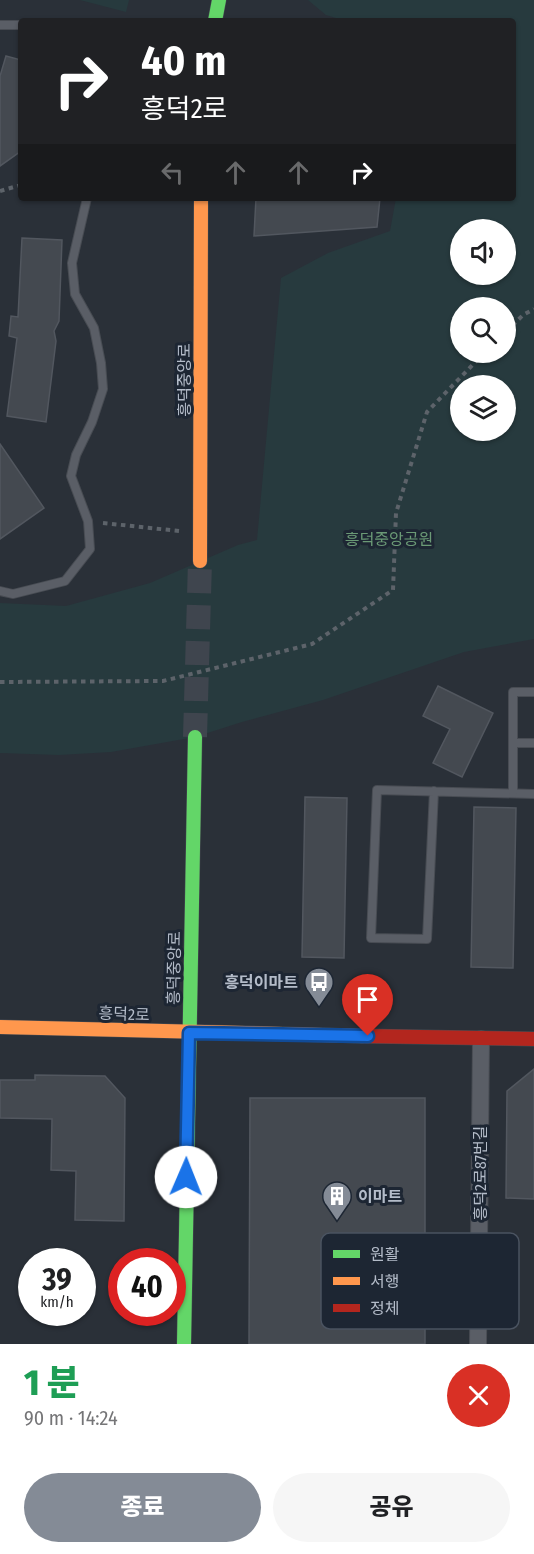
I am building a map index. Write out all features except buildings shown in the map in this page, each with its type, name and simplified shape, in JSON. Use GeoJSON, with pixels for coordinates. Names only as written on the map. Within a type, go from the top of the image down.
{"type":"FeatureCollection","features":[{"type":"Feature","properties":{"kind":"street"},"geometry":{"type":"LineString","coordinates":[[216,18],[219,0]]}},
{"type":"Feature","properties":{"kind":"street","name":"흥덕중앙로"},"geometry":{"type":"LineString","coordinates":[[201,201],[201,561]]}},
{"type":"Feature","properties":{"kind":"street","name":"흥덕중앙로"},"geometry":{"type":"LineString","coordinates":[[184,1344],[195,737]]}},
{"type":"Feature","properties":{"kind":"street","name":"흥덕2로"},"geometry":{"type":"LineString","coordinates":[[0,1027],[534,1040]]}},
{"type":"Feature","properties":{"kind":"street","name":"흥덕2로87번길"},"geometry":{"type":"LineString","coordinates":[[479,1233],[481,1039]]}},
{"type":"Feature","properties":{"kind":"street","name":"흥덕2로87번길"},"geometry":{"type":"LineString","coordinates":[[478,1329],[478,1344]]}},
{"type":"Feature","properties":{"kind":"lane"},"geometry":{"type":"LineString","coordinates":[[0,25],[18,25]]}},
{"type":"Feature","properties":{"kind":"lane"},"geometry":{"type":"LineString","coordinates":[[0,591],[13,594],[64,581],[90,549],[88,521],[71,476],[76,455],[92,422],[103,389],[101,363],[94,328],[75,294],[72,263],[86,201]]}},
{"type":"Feature","properties":{"kind":"lane"},"geometry":{"type":"LineString","coordinates":[[513,793],[513,692],[534,692]]}},
{"type":"Feature","properties":{"kind":"lane"},"geometry":{"type":"LineString","coordinates":[[513,743],[534,744]]}},
{"type":"Feature","properties":{"kind":"lane"},"geometry":{"type":"LineString","coordinates":[[434,791],[427,939],[371,938],[377,790],[434,791],[513,793],[534,794]]}},
{"type":"Feature","properties":{"kind":"path"},"geometry":{"type":"LineString","coordinates":[[0,191],[18,186]]}},
{"type":"Feature","properties":{"kind":"path"},"geometry":{"type":"LineString","coordinates":[[516,322],[534,309]]}},
{"type":"Feature","properties":{"kind":"path"},"geometry":{"type":"LineString","coordinates":[[0,682],[163,681],[312,644],[393,590],[396,513],[427,412],[475,363]]}},
{"type":"Feature","properties":{"kind":"path"},"geometry":{"type":"LineString","coordinates":[[88,521],[200,534]]}},
{"type":"Feature","properties":{"kind":"green space"},"geometry":{"type":"Polygon","coordinates":[[[80,0],[129,0],[126,12],[80,0]]]}},
{"type":"Feature","properties":{"kind":"green space","name":"흥덕중앙공원"},"geometry":{"type":"Polygon","coordinates":[[[308,0],[534,0],[534,639],[464,652],[323,700],[195,737],[111,752],[59,755],[0,753],[0,603],[66,606],[150,583],[238,545],[257,540],[281,278],[328,253],[390,231],[395,201],[516,201],[516,18],[336,18],[326,15],[308,0]]]}},
{"type":"Feature","properties":{"kind":"tunnel"},"geometry":{"type":"LineString","coordinates":[[195,737],[200,561]]}},
{"type":"Feature","properties":{"kind":"traffic: fast"},"geometry":{"type":"LineString","coordinates":[[216,18],[219,0]]}},
{"type":"Feature","properties":{"kind":"traffic: fast"},"geometry":{"type":"LineString","coordinates":[[184,1344],[195,737]]}},
{"type":"Feature","properties":{"kind":"traffic: slow"},"geometry":{"type":"LineString","coordinates":[[200,561],[201,201]]}},
{"type":"Feature","properties":{"kind":"traffic: slow"},"geometry":{"type":"LineString","coordinates":[[0,1027],[362,1036]]}},
{"type":"Feature","properties":{"kind":"traffic: jam"},"geometry":{"type":"LineString","coordinates":[[362,1036],[534,1039]]}},
{"type":"Feature","properties":{"kind":"place","name":"흥덕이마트"},"geometry":{"type":"Point","coordinates":[319,1008]}},
{"type":"Feature","properties":{"kind":"place","name":"이마트"},"geometry":{"type":"Point","coordinates":[337,1222]}},
{"type":"Feature","properties":{"kind":"route"},"geometry":{"type":"LineString","coordinates":[[186,1177],[189,1033],[368,1036]]}}]}
